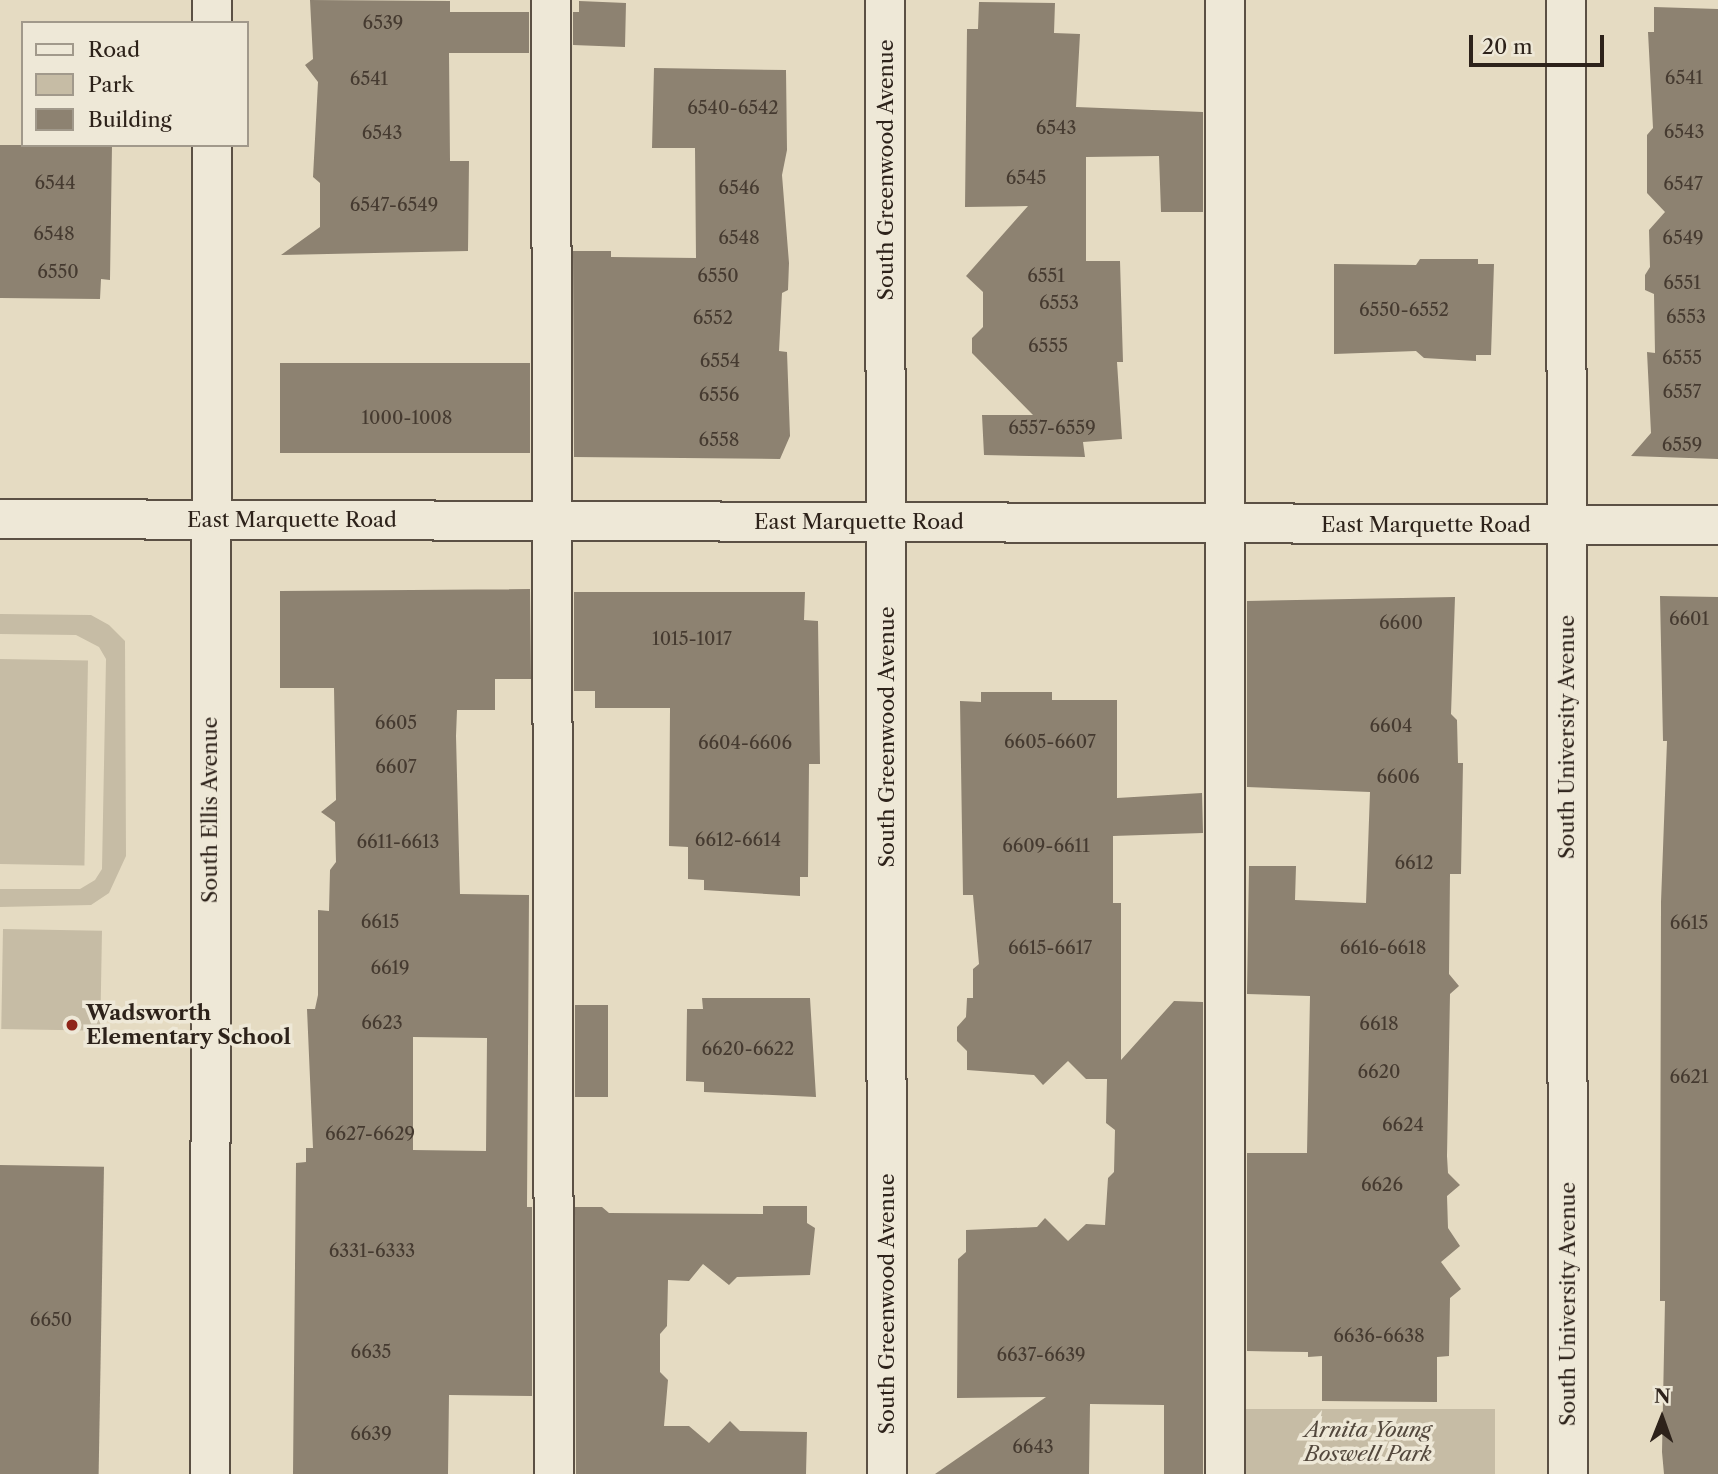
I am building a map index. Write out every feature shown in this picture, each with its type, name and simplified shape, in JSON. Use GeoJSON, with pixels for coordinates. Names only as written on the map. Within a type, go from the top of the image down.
{"type":"FeatureCollection","features":[{"type":"Feature","properties":{"kind":"street"},"geometry":{"type":"LineString","coordinates":[[212,0],[212,21]]}},
{"type":"Feature","properties":{"kind":"street"},"geometry":{"type":"LineString","coordinates":[[551,0],[554,1474]]}},
{"type":"Feature","properties":{"kind":"street","name":"South Greenwood Avenue"},"geometry":{"type":"LineString","coordinates":[[885,0],[887,1474]]}},
{"type":"Feature","properties":{"kind":"street"},"geometry":{"type":"LineString","coordinates":[[1225,0],[1225,1474]]}},
{"type":"Feature","properties":{"kind":"street","name":"South University Avenue"},"geometry":{"type":"LineString","coordinates":[[1566,0],[1568,1474]]}},
{"type":"Feature","properties":{"kind":"street","name":"South Ellis Avenue"},"geometry":{"type":"LineString","coordinates":[[211,1474],[212,147]]}},
{"type":"Feature","properties":{"kind":"street","name":"East Marquette Road"},"geometry":{"type":"LineString","coordinates":[[0,519],[1718,525]]}},
{"type":"Feature","properties":{"kind":"green space"},"geometry":{"type":"Polygon","coordinates":[[[0,614],[91,615],[109,625],[125,641],[126,856],[109,893],[91,905],[0,907],[0,889],[80,889],[95,880],[102,869],[106,659],[99,647],[76,635],[0,634],[0,614]]]}},
{"type":"Feature","properties":{"kind":"green space"},"geometry":{"type":"Polygon","coordinates":[[[0,659],[88,661],[84,866],[0,864],[0,659]]]}},
{"type":"Feature","properties":{"kind":"green space"},"geometry":{"type":"Polygon","coordinates":[[[3,929],[102,931],[100,1031],[1,1029],[3,929]]]}},
{"type":"Feature","properties":{"kind":"green space","name":"Arnita Young Boswell Park"},"geometry":{"type":"Polygon","coordinates":[[[1241,1409],[1495,1409],[1495,1474],[1241,1474],[1241,1409]]]}},
{"type":"Feature","properties":{"kind":"building"},"geometry":{"type":"Polygon","coordinates":[[[310,0],[450,1],[450,12],[529,12],[529,53],[449,53],[450,161],[469,161],[468,251],[281,255],[320,227],[320,183],[313,177],[318,82],[305,65],[313,59],[310,0]]]}},
{"type":"Feature","properties":{"kind":"building"},"geometry":{"type":"Polygon","coordinates":[[[579,1],[626,3],[625,47],[573,45],[573,12],[579,12],[579,1]]]}},
{"type":"Feature","properties":{"kind":"building"},"geometry":{"type":"Polygon","coordinates":[[[979,2],[1055,3],[1054,33],[1080,34],[1076,107],[1203,112],[1203,212],[1161,212],[1159,156],[1086,157],[1086,261],[1120,261],[1123,362],[1117,362],[1122,439],[1083,442],[1085,457],[984,455],[982,415],[1033,415],[972,353],[972,338],[983,327],[983,292],[966,276],[1028,206],[965,207],[967,29],[978,29],[979,2]]]}},
{"type":"Feature","properties":{"kind":"building"},"geometry":{"type":"Polygon","coordinates":[[[1654,7],[1718,9],[1718,459],[1631,456],[1651,433],[1647,352],[1655,353],[1654,294],[1645,290],[1645,275],[1650,267],[1649,230],[1665,212],[1647,193],[1647,135],[1653,128],[1648,32],[1654,32],[1654,7]]]}},
{"type":"Feature","properties":{"kind":"building"},"geometry":{"type":"Polygon","coordinates":[[[654,68],[786,70],[787,150],[782,175],[789,263],[788,290],[782,293],[779,351],[787,352],[790,436],[780,459],[574,457],[573,251],[611,251],[611,257],[696,258],[695,148],[652,148],[654,68]]]}},
{"type":"Feature","properties":{"kind":"building"},"geometry":{"type":"Polygon","coordinates":[[[0,145],[112,147],[110,280],[101,279],[100,299],[0,298],[0,145]]]}},
{"type":"Feature","properties":{"kind":"building"},"geometry":{"type":"Polygon","coordinates":[[[1420,259],[1478,259],[1478,264],[1494,264],[1491,355],[1476,355],[1476,361],[1424,358],[1416,351],[1334,354],[1334,264],[1416,265],[1420,259]]]}},
{"type":"Feature","properties":{"kind":"building"},"geometry":{"type":"Polygon","coordinates":[[[280,363],[530,363],[530,453],[280,453],[280,363]]]}},
{"type":"Feature","properties":{"kind":"building"},"geometry":{"type":"Polygon","coordinates":[[[530,589],[531,679],[495,679],[495,710],[457,710],[456,736],[460,894],[529,895],[527,1207],[532,1207],[532,1396],[449,1395],[448,1474],[293,1474],[296,1163],[306,1162],[306,1148],[313,1148],[307,1009],[315,1009],[318,995],[318,910],[329,911],[330,870],[336,862],[335,822],[321,812],[336,800],[334,688],[280,688],[280,591],[530,589]],[[413,1037],[413,1150],[486,1151],[487,1038],[413,1037]]]}},
{"type":"Feature","properties":{"kind":"building"},"geometry":{"type":"Polygon","coordinates":[[[574,592],[805,592],[804,620],[818,621],[820,764],[809,764],[808,877],[800,877],[800,896],[704,890],[704,880],[688,879],[688,847],[669,846],[670,708],[595,708],[595,691],[574,691],[574,592]]]}},
{"type":"Feature","properties":{"kind":"building"},"geometry":{"type":"Polygon","coordinates":[[[1660,596],[1718,597],[1718,1474],[1664,1474],[1662,1452],[1665,1301],[1660,1301],[1661,902],[1667,741],[1663,741],[1660,596]]]}},
{"type":"Feature","properties":{"kind":"building"},"geometry":{"type":"Polygon","coordinates":[[[1455,597],[1451,714],[1457,720],[1458,763],[1463,763],[1461,874],[1450,874],[1449,974],[1459,986],[1450,994],[1447,1156],[1448,1173],[1460,1185],[1447,1196],[1448,1228],[1460,1246],[1441,1262],[1461,1289],[1450,1298],[1449,1356],[1437,1357],[1437,1402],[1322,1401],[1322,1356],[1308,1357],[1308,1352],[1247,1351],[1247,1153],[1307,1153],[1310,996],[1247,994],[1249,866],[1296,866],[1295,900],[1366,903],[1370,792],[1247,787],[1247,601],[1455,597]]]}},
{"type":"Feature","properties":{"kind":"building"},"geometry":{"type":"Polygon","coordinates":[[[981,692],[1052,692],[1052,700],[1117,700],[1117,798],[1202,793],[1203,833],[1113,836],[1113,903],[1121,903],[1121,1060],[1174,1001],[1203,1002],[1203,1474],[1164,1474],[1164,1405],[1090,1404],[1089,1474],[935,1474],[1046,1397],[957,1398],[958,1259],[966,1252],[966,1230],[1037,1227],[1045,1218],[1068,1241],[1086,1224],[1105,1225],[1108,1178],[1114,1172],[1115,1130],[1106,1123],[1107,1079],[1086,1079],[1068,1061],[1043,1085],[1034,1075],[967,1070],[967,1051],[957,1041],[957,1027],[966,1017],[967,998],[973,998],[973,969],[979,964],[973,895],[963,895],[960,701],[981,702],[981,692]]]}},
{"type":"Feature","properties":{"kind":"building"},"geometry":{"type":"Polygon","coordinates":[[[702,998],[810,998],[816,1097],[704,1092],[704,1082],[686,1081],[687,1009],[703,1009],[702,998]]]}},
{"type":"Feature","properties":{"kind":"building"},"geometry":{"type":"Polygon","coordinates":[[[575,1005],[608,1005],[608,1097],[575,1097],[575,1005]]]}},
{"type":"Feature","properties":{"kind":"building"},"geometry":{"type":"Polygon","coordinates":[[[0,1165],[104,1167],[99,1474],[0,1474],[0,1165]]]}},
{"type":"Feature","properties":{"kind":"building"},"geometry":{"type":"Polygon","coordinates":[[[763,1206],[807,1206],[807,1223],[815,1228],[810,1275],[737,1277],[729,1285],[703,1264],[689,1281],[668,1280],[667,1326],[660,1334],[660,1372],[668,1380],[664,1426],[689,1426],[709,1443],[730,1421],[740,1431],[807,1432],[806,1474],[576,1474],[575,1207],[602,1207],[609,1213],[763,1214],[763,1206]]]}},
{"type":"Feature","properties":{"kind":"place","name":"Wadsworth Elementary School"},"geometry":{"type":"Point","coordinates":[72,1025]}}]}
